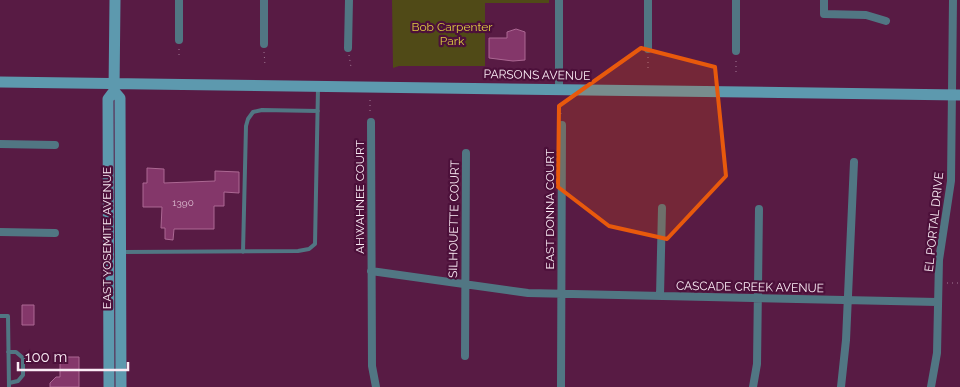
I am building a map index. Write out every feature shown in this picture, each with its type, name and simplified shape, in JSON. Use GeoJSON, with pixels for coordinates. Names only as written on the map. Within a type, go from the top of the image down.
{"type":"FeatureCollection","features":[{"type":"Feature","properties":{"kind":"street","name":"EAST YOSEMITE AVENUE"},"geometry":{"type":"LineString","coordinates":[[109,387],[108,99],[114,87],[115,0]]}},
{"type":"Feature","properties":{"kind":"street"},"geometry":{"type":"LineString","coordinates":[[179,40],[180,0]]}},
{"type":"Feature","properties":{"kind":"street"},"geometry":{"type":"LineString","coordinates":[[264,0],[264,44]]}},
{"type":"Feature","properties":{"kind":"street"},"geometry":{"type":"LineString","coordinates":[[348,48],[349,0]]}},
{"type":"Feature","properties":{"kind":"street"},"geometry":{"type":"LineString","coordinates":[[559,0],[559,89]]}},
{"type":"Feature","properties":{"kind":"street"},"geometry":{"type":"LineString","coordinates":[[648,0],[648,49]]}},
{"type":"Feature","properties":{"kind":"street"},"geometry":{"type":"LineString","coordinates":[[736,0],[736,51]]}},
{"type":"Feature","properties":{"kind":"street"},"geometry":{"type":"LineString","coordinates":[[824,0],[824,14],[866,15],[886,21]]}},
{"type":"Feature","properties":{"kind":"street","name":"EL PORTAL DRIVE"},"geometry":{"type":"LineString","coordinates":[[931,387],[937,353],[941,238],[951,181],[956,94],[953,0]]}},
{"type":"Feature","properties":{"kind":"street","name":"PARSONS AVENUE"},"geometry":{"type":"LineString","coordinates":[[0,82],[114,87],[319,85],[956,94]]}},
{"type":"Feature","properties":{"kind":"street","name":"EAST YOSEMITE AVENUE"},"geometry":{"type":"LineString","coordinates":[[114,87],[120,98],[121,387]]}},
{"type":"Feature","properties":{"kind":"street","name":"AHWAHNEE COURT"},"geometry":{"type":"LineString","coordinates":[[371,122],[372,366],[376,387]]}},
{"type":"Feature","properties":{"kind":"street","name":"EAST DONNA COURT"},"geometry":{"type":"LineString","coordinates":[[561,387],[562,125]]}},
{"type":"Feature","properties":{"kind":"street"},"geometry":{"type":"LineString","coordinates":[[0,144],[55,145]]}},
{"type":"Feature","properties":{"kind":"street","name":"SILHOUETTE COURT"},"geometry":{"type":"LineString","coordinates":[[465,356],[466,153]]}},
{"type":"Feature","properties":{"kind":"street"},"geometry":{"type":"LineString","coordinates":[[841,387],[846,340],[846,300],[854,162]]}},
{"type":"Feature","properties":{"kind":"street"},"geometry":{"type":"LineString","coordinates":[[660,296],[662,208]]}},
{"type":"Feature","properties":{"kind":"street"},"geometry":{"type":"LineString","coordinates":[[753,387],[757,364],[759,209]]}},
{"type":"Feature","properties":{"kind":"street"},"geometry":{"type":"LineString","coordinates":[[0,232],[55,233]]}},
{"type":"Feature","properties":{"kind":"street","name":"CASCADE CREEK AVENUE"},"geometry":{"type":"LineString","coordinates":[[372,271],[520,293],[938,302]]}},
{"type":"Feature","properties":{"kind":"lane"},"geometry":{"type":"LineString","coordinates":[[120,252],[298,251],[309,249],[315,244],[319,85]]}},
{"type":"Feature","properties":{"kind":"lane"},"geometry":{"type":"LineString","coordinates":[[243,252],[245,154],[248,119],[253,112],[262,110],[318,111]]}},
{"type":"Feature","properties":{"kind":"lane"},"geometry":{"type":"LineString","coordinates":[[0,316],[8,316],[8,352],[9,385],[18,381],[23,375],[23,366],[22,358],[16,352],[8,352]]}},
{"type":"Feature","properties":{"kind":"path"},"geometry":{"type":"LineString","coordinates":[[179,40],[179,59]]}},
{"type":"Feature","properties":{"kind":"path"},"geometry":{"type":"LineString","coordinates":[[264,44],[265,65]]}},
{"type":"Feature","properties":{"kind":"path"},"geometry":{"type":"LineString","coordinates":[[348,48],[351,67]]}},
{"type":"Feature","properties":{"kind":"path"},"geometry":{"type":"LineString","coordinates":[[648,49],[648,72]]}},
{"type":"Feature","properties":{"kind":"path"},"geometry":{"type":"LineString","coordinates":[[736,51],[736,72]]}},
{"type":"Feature","properties":{"kind":"path"},"geometry":{"type":"LineString","coordinates":[[370,100],[371,122]]}},
{"type":"Feature","properties":{"kind":"path"},"geometry":{"type":"LineString","coordinates":[[560,103],[562,125]]}},
{"type":"Feature","properties":{"kind":"path"},"geometry":{"type":"LineString","coordinates":[[938,283],[960,283]]}},
{"type":"Feature","properties":{"kind":"highlighted area"},"geometry":{"type":"Polygon","coordinates":[[[641,48],[715,67],[726,176],[667,239],[609,226],[558,187],[559,106],[641,48]]]}},
{"type":"Feature","properties":{"kind":"green space","name":"Bob Carpenter Park"},"geometry":{"type":"Polygon","coordinates":[[[392,0],[549,0],[549,3],[485,3],[485,66],[399,66],[393,68],[392,0]]]}},
{"type":"Feature","properties":{"kind":"building"},"geometry":{"type":"Polygon","coordinates":[[[516,29],[525,32],[525,60],[513,61],[489,58],[489,38],[507,38],[507,32],[516,29]]]}},
{"type":"Feature","properties":{"kind":"building"},"geometry":{"type":"Polygon","coordinates":[[[147,168],[164,169],[164,183],[215,181],[215,171],[239,172],[239,193],[224,192],[224,206],[214,206],[214,229],[174,229],[173,240],[165,239],[165,228],[161,228],[162,207],[143,207],[143,183],[147,183],[147,168]]]}},
{"type":"Feature","properties":{"kind":"building"},"geometry":{"type":"Polygon","coordinates":[[[22,305],[34,305],[34,325],[22,325],[22,305]]]}},
{"type":"Feature","properties":{"kind":"building"},"geometry":{"type":"Polygon","coordinates":[[[60,357],[79,357],[79,387],[50,387],[50,383],[56,377],[60,377],[60,357]]]}}]}
